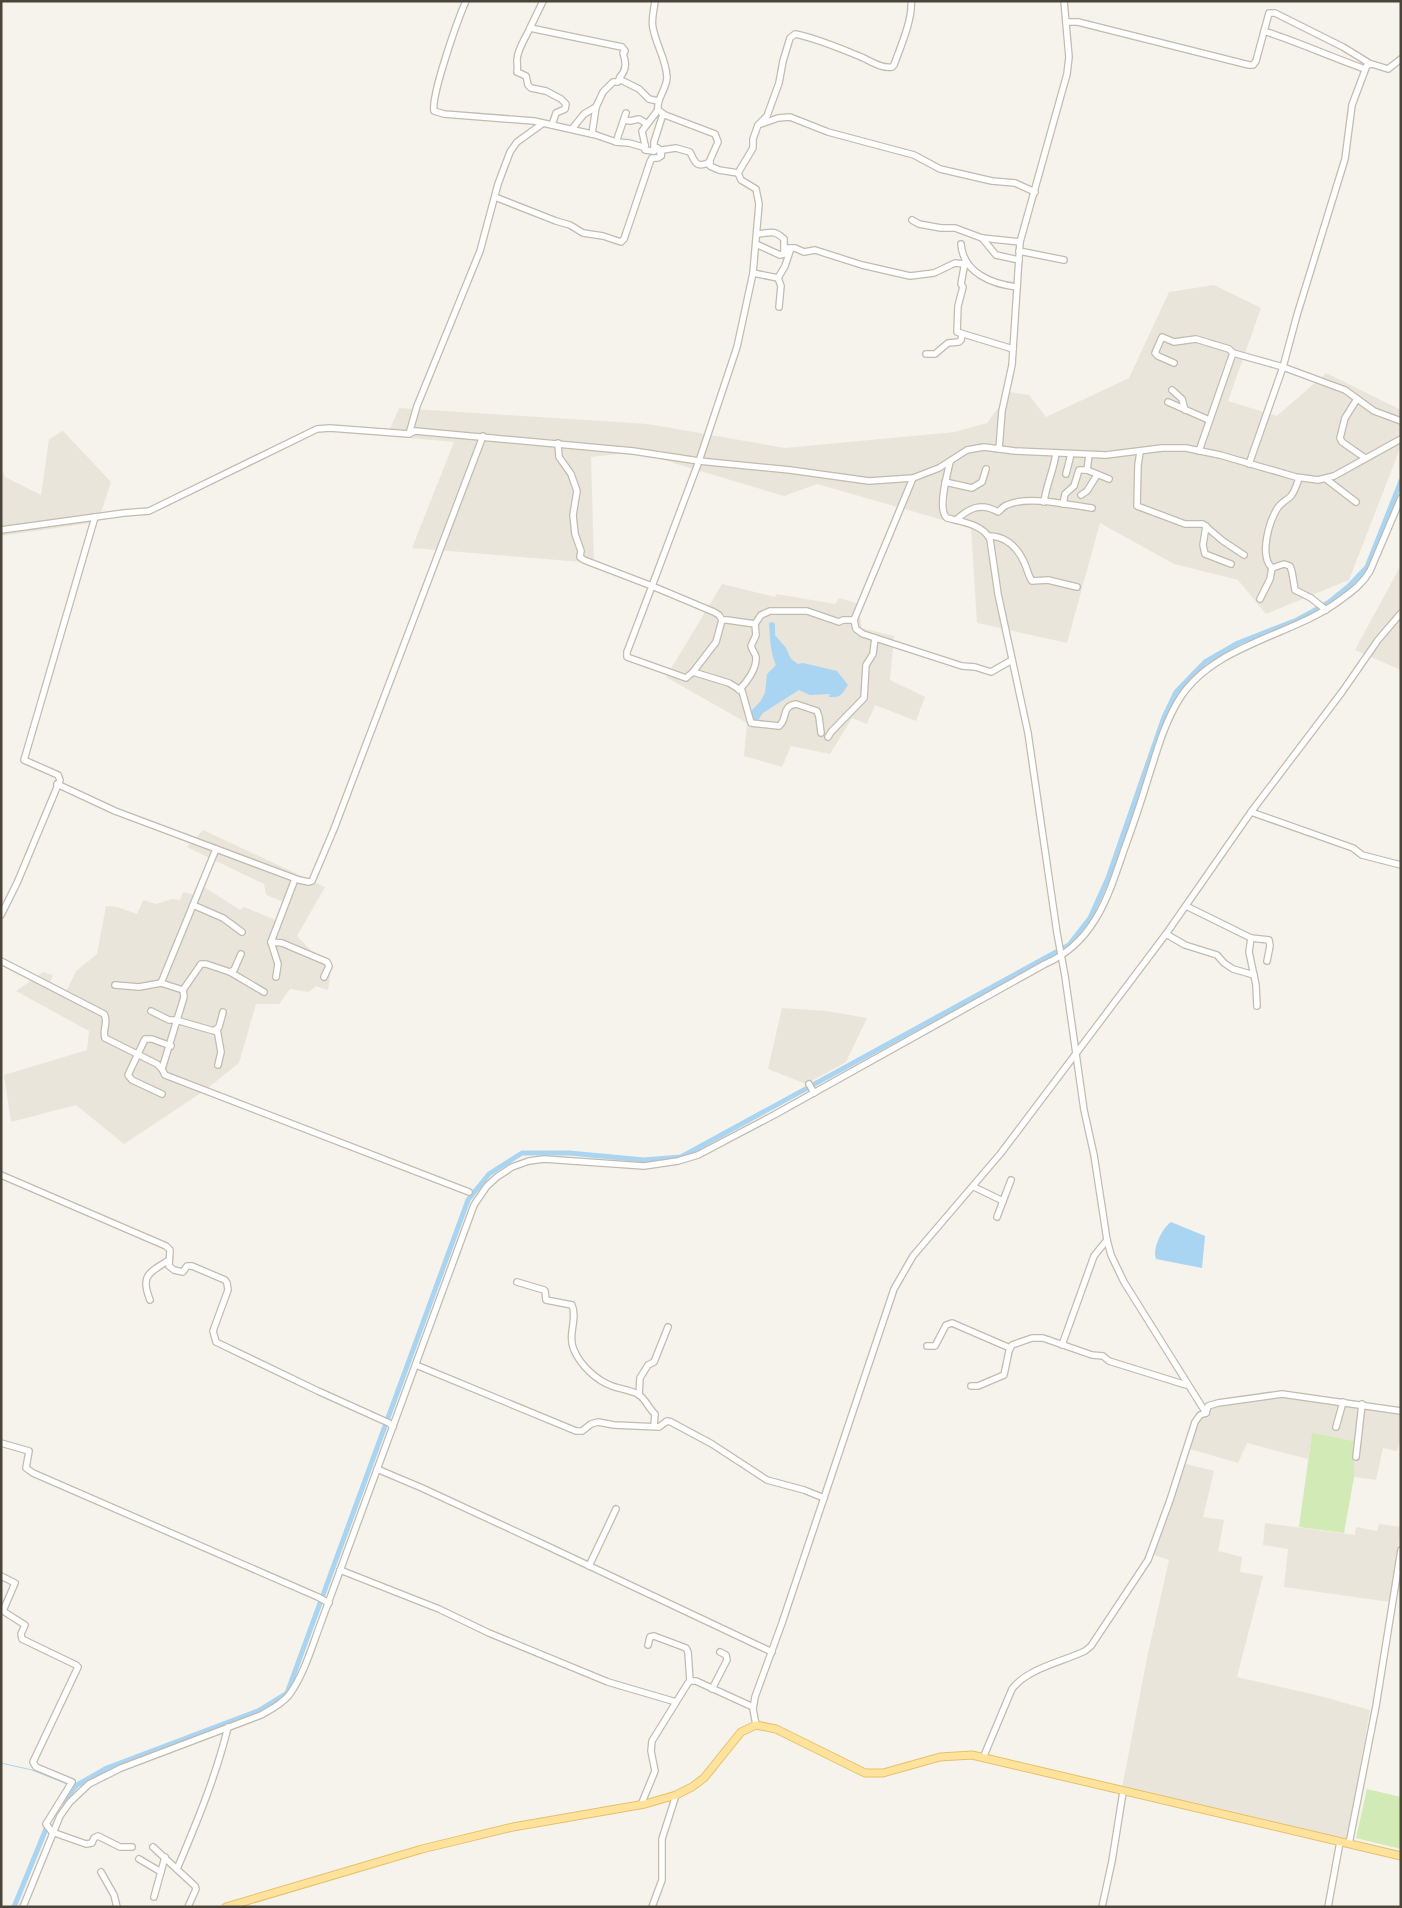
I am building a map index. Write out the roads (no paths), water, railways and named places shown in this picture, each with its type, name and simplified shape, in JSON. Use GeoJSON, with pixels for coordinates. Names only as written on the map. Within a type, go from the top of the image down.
{"type":"FeatureCollection","features":[{"type":"Feature","properties":{"kind":"main road"},"geometry":{"type":"LineString","coordinates":[[226,1907],[422,1849],[504,1829],[641,1805],[676,1795],[704,1778],[741,1732],[756,1725],[776,1729],[865,1773],[882,1773],[940,1758],[972,1755],[1401,1856]]}},
{"type":"Feature","properties":{"kind":"street"},"geometry":{"type":"LineString","coordinates":[[466,1],[445,62],[434,111],[444,114],[552,125],[592,134],[616,142],[629,142],[643,147],[645,145]]}},
{"type":"Feature","properties":{"kind":"street"},"geometry":{"type":"LineString","coordinates":[[543,1],[516,61],[518,65],[517,72],[526,76],[531,88],[552,94],[566,104],[565,109],[556,113],[552,125]]}},
{"type":"Feature","properties":{"kind":"street"},"geometry":{"type":"LineString","coordinates":[[654,151],[654,142],[661,112],[658,101],[666,85],[667,75],[664,60],[653,31],[652,20],[655,1]]}},
{"type":"Feature","properties":{"kind":"street"},"geometry":{"type":"LineString","coordinates":[[998,449],[1001,416],[1013,349],[1020,242],[1067,74],[1069,56],[1064,1]]}},
{"type":"Feature","properties":{"kind":"street"},"geometry":{"type":"LineString","coordinates":[[738,173],[753,148],[753,139],[758,125],[767,116],[779,83],[789,41],[792,36],[796,34],[883,66],[892,67],[901,44],[911,3]]}},
{"type":"Feature","properties":{"kind":"street"},"geometry":{"type":"LineString","coordinates":[[1066,19],[1253,65],[1256,61],[1269,14],[1275,12],[1343,47],[1369,64],[1388,69],[1401,59]]}},
{"type":"Feature","properties":{"kind":"street"},"geometry":{"type":"LineString","coordinates":[[530,28],[622,47],[626,61],[624,72],[618,82],[613,82],[603,92],[596,107],[592,134]]}},
{"type":"Feature","properties":{"kind":"street"},"geometry":{"type":"LineString","coordinates":[[1264,31],[1289,39],[1365,70]]}},
{"type":"Feature","properties":{"kind":"street"},"geometry":{"type":"LineString","coordinates":[[1249,464],[1283,368],[1297,315],[1345,159],[1350,114],[1365,70],[1369,64]]}},
{"type":"Feature","properties":{"kind":"street"},"geometry":{"type":"LineString","coordinates":[[620,77],[622,81],[638,89],[649,99],[658,101]]}},
{"type":"Feature","properties":{"kind":"street"},"geometry":{"type":"LineString","coordinates":[[572,130],[584,114],[596,107]]}},
{"type":"Feature","properties":{"kind":"street"},"geometry":{"type":"LineString","coordinates":[[661,156],[658,148],[655,148],[654,151],[645,150],[642,134],[652,116],[661,112],[715,134],[718,142],[710,166],[719,170],[738,173]]}},
{"type":"Feature","properties":{"kind":"street"},"geometry":{"type":"LineString","coordinates":[[616,142],[626,113]]}},
{"type":"Feature","properties":{"kind":"street"},"geometry":{"type":"LineString","coordinates":[[758,125],[778,118],[790,117],[828,132],[914,155],[940,169],[992,181],[1015,183],[1035,192]]}},
{"type":"Feature","properties":{"kind":"street"},"geometry":{"type":"LineString","coordinates":[[624,120],[639,119],[646,124]]}},
{"type":"Feature","properties":{"kind":"street"},"geometry":{"type":"LineString","coordinates":[[409,434],[417,406],[480,251],[501,174],[512,148],[538,123]]}},
{"type":"Feature","properties":{"kind":"street"},"geometry":{"type":"LineString","coordinates":[[661,156],[662,150],[676,148],[690,152],[693,162],[696,164],[710,162]]}},
{"type":"Feature","properties":{"kind":"street"},"geometry":{"type":"LineString","coordinates":[[495,197],[556,222],[570,225],[583,233],[603,236],[621,242],[624,239],[650,162],[652,158],[661,156]]}},
{"type":"Feature","properties":{"kind":"street"},"geometry":{"type":"LineString","coordinates":[[558,443],[559,457],[571,474],[577,491],[573,515],[580,556],[626,577],[652,586],[714,612],[722,620],[716,642],[694,672],[688,677],[684,678],[628,657],[627,652],[652,586],[699,462],[737,347],[753,273],[759,196],[753,186],[741,180],[738,173]]}},
{"type":"Feature","properties":{"kind":"street"},"geometry":{"type":"LineString","coordinates":[[912,220],[919,224],[950,230],[955,228],[982,238],[1020,242]]}},
{"type":"Feature","properties":{"kind":"street"},"geometry":{"type":"LineString","coordinates":[[757,234],[776,233],[784,240],[784,254]]}},
{"type":"Feature","properties":{"kind":"street"},"geometry":{"type":"LineString","coordinates":[[982,238],[996,255],[1019,260]]}},
{"type":"Feature","properties":{"kind":"street"},"geometry":{"type":"LineString","coordinates":[[756,244],[784,254]]}},
{"type":"Feature","properties":{"kind":"street"},"geometry":{"type":"LineString","coordinates":[[962,244],[962,254],[965,263],[956,329],[962,334],[1013,349]]}},
{"type":"Feature","properties":{"kind":"street"},"geometry":{"type":"LineString","coordinates":[[784,254],[788,248],[804,252],[815,250],[862,265],[910,276],[934,273],[955,263],[965,263],[980,276],[1004,286],[1017,287]]}},
{"type":"Feature","properties":{"kind":"street"},"geometry":{"type":"LineString","coordinates":[[778,278],[785,266],[791,248]]}},
{"type":"Feature","properties":{"kind":"street"},"geometry":{"type":"LineString","coordinates":[[1019,251],[1064,260]]}},
{"type":"Feature","properties":{"kind":"street"},"geometry":{"type":"LineString","coordinates":[[753,273],[778,278]]}},
{"type":"Feature","properties":{"kind":"street"},"geometry":{"type":"LineString","coordinates":[[778,278],[781,286],[779,307]]}},
{"type":"Feature","properties":{"kind":"street"},"geometry":{"type":"LineString","coordinates":[[926,354],[935,354],[948,343],[959,342],[962,334]]}},
{"type":"Feature","properties":{"kind":"street"},"geometry":{"type":"LineString","coordinates":[[1174,363],[1154,353],[1162,337],[1174,342],[1196,339],[1345,390],[1374,411],[1401,421]]}},
{"type":"Feature","properties":{"kind":"street"},"geometry":{"type":"LineString","coordinates":[[1199,451],[1208,420],[1220,392],[1233,352]]}},
{"type":"Feature","properties":{"kind":"street"},"geometry":{"type":"LineString","coordinates":[[1172,390],[1182,399],[1185,410]]}},
{"type":"Feature","properties":{"kind":"street"},"geometry":{"type":"LineString","coordinates":[[1356,399],[1345,418],[1340,438],[1342,442],[1365,458]]}},
{"type":"Feature","properties":{"kind":"street"},"geometry":{"type":"LineString","coordinates":[[1168,402],[1208,420]]}},
{"type":"Feature","properties":{"kind":"street"},"geometry":{"type":"LineString","coordinates":[[1,530],[149,511],[317,429],[330,428],[409,434],[415,432],[483,436],[558,443],[633,451],[699,462],[780,469],[869,481],[913,478],[939,468],[962,452],[972,448],[1116,455],[1173,448],[1199,451],[1299,478],[1310,480],[1326,479],[1401,439]]}},
{"type":"Feature","properties":{"kind":"street"},"geometry":{"type":"LineString","coordinates":[[57,784],[116,810],[296,879],[309,882],[314,878],[483,436]]}},
{"type":"Feature","properties":{"kind":"street"},"geometry":{"type":"LineString","coordinates":[[1140,452],[1136,506],[1185,524],[1206,526],[1223,541],[1244,555]]}},
{"type":"Feature","properties":{"kind":"street"},"geometry":{"type":"LineString","coordinates":[[1044,502],[1046,488],[1055,466],[1056,453]]}},
{"type":"Feature","properties":{"kind":"street"},"geometry":{"type":"LineString","coordinates":[[1066,474],[1071,454]]}},
{"type":"Feature","properties":{"kind":"street"},"geometry":{"type":"LineString","coordinates":[[1087,470],[1089,454]]}},
{"type":"Feature","properties":{"kind":"street"},"geometry":{"type":"LineString","coordinates":[[950,462],[945,482],[942,512],[945,516],[978,528],[988,536],[1000,537],[1012,544],[1021,556],[1032,581],[1048,580],[1077,587]]}},
{"type":"Feature","properties":{"kind":"street"},"geometry":{"type":"LineString","coordinates":[[945,482],[972,488],[982,482],[986,469]]}},
{"type":"Feature","properties":{"kind":"street"},"geometry":{"type":"LineString","coordinates":[[1063,504],[1065,494],[1074,486],[1077,470],[1087,470],[1108,480]]}},
{"type":"Feature","properties":{"kind":"street"},"geometry":{"type":"LineString","coordinates":[[1081,495],[1098,475]]}},
{"type":"Feature","properties":{"kind":"street"},"geometry":{"type":"LineString","coordinates":[[913,478],[854,620],[858,631],[962,666],[975,666],[988,672],[1012,660]]}},
{"type":"Feature","properties":{"kind":"street"},"geometry":{"type":"LineString","coordinates":[[1272,568],[1268,564],[1265,554],[1268,532],[1275,511],[1292,494],[1299,478]]}},
{"type":"Feature","properties":{"kind":"street"},"geometry":{"type":"LineString","coordinates":[[1326,479],[1356,502]]}},
{"type":"Feature","properties":{"kind":"street"},"geometry":{"type":"LineString","coordinates":[[49,1828],[70,1802],[89,1784],[101,1777],[261,1715],[290,1694],[302,1670],[323,1600],[340,1570],[377,1469],[389,1424],[416,1365],[474,1205],[487,1186],[512,1167],[537,1160],[644,1166],[682,1161],[705,1152],[812,1088],[901,1043],[1061,955],[1078,942],[1096,918],[1115,880],[1156,754],[1172,714],[1184,692],[1201,674],[1226,658],[1325,610],[1351,592],[1365,579],[1379,552],[1401,498]]}},
{"type":"Feature","properties":{"kind":"street"},"geometry":{"type":"LineString","coordinates":[[956,520],[966,511],[973,508],[993,509],[998,512],[1004,505],[1013,503],[1044,502],[1092,508]]}},
{"type":"Feature","properties":{"kind":"street"},"geometry":{"type":"LineString","coordinates":[[1,915],[36,841],[60,780],[59,776],[24,760],[95,517]]}},
{"type":"Feature","properties":{"kind":"street"},"geometry":{"type":"LineString","coordinates":[[1206,526],[1203,544],[1205,554],[1211,558],[1231,564]]}},
{"type":"Feature","properties":{"kind":"street"},"geometry":{"type":"LineString","coordinates":[[988,536],[1028,733],[1037,806],[1075,1035],[1084,1110],[1100,1191],[1107,1240],[1111,1255],[1124,1282],[1206,1413]]}},
{"type":"Feature","properties":{"kind":"street"},"geometry":{"type":"LineString","coordinates":[[1272,568],[1284,564],[1290,566],[1295,590],[1316,601],[1325,610]]}},
{"type":"Feature","properties":{"kind":"street"},"geometry":{"type":"LineString","coordinates":[[1260,599],[1270,579],[1272,568]]}},
{"type":"Feature","properties":{"kind":"street"},"geometry":{"type":"LineString","coordinates":[[739,690],[748,681],[756,661],[751,646],[756,635],[755,624],[761,615],[770,611],[807,611],[839,622],[854,620]]}},
{"type":"Feature","properties":{"kind":"street"},"geometry":{"type":"LineString","coordinates":[[756,1725],[753,1707],[758,1686],[772,1652],[894,1289],[913,1256],[974,1187],[1076,1054],[1166,934],[1251,812],[1342,692],[1378,640],[1401,613]]}},
{"type":"Feature","properties":{"kind":"street"},"geometry":{"type":"LineString","coordinates":[[722,620],[755,624]]}},
{"type":"Feature","properties":{"kind":"street"},"geometry":{"type":"LineString","coordinates":[[828,737],[864,698],[866,665],[873,654],[875,638]]}},
{"type":"Feature","properties":{"kind":"street"},"geometry":{"type":"LineString","coordinates":[[694,672],[729,683],[742,691],[751,723],[779,726],[783,723],[786,708],[796,704],[817,711],[821,733]]}},
{"type":"Feature","properties":{"kind":"street"},"geometry":{"type":"LineString","coordinates":[[1251,812],[1353,848],[1362,855],[1401,865]]}},
{"type":"Feature","properties":{"kind":"street"},"geometry":{"type":"LineString","coordinates":[[161,983],[216,849]]}},
{"type":"Feature","properties":{"kind":"street"},"geometry":{"type":"LineString","coordinates":[[276,977],[279,967],[271,942],[296,879]]}},
{"type":"Feature","properties":{"kind":"street"},"geometry":{"type":"LineString","coordinates":[[1187,904],[1251,938],[1269,940],[1270,946],[1267,961]]}},
{"type":"Feature","properties":{"kind":"street"},"geometry":{"type":"LineString","coordinates":[[193,905],[218,916],[242,932]]}},
{"type":"Feature","properties":{"kind":"street"},"geometry":{"type":"LineString","coordinates":[[1166,934],[1185,945],[1217,955],[1233,969],[1254,975]]}},
{"type":"Feature","properties":{"kind":"street"},"geometry":{"type":"LineString","coordinates":[[1251,938],[1249,952],[1254,975],[1257,1006]]}},
{"type":"Feature","properties":{"kind":"street"},"geometry":{"type":"LineString","coordinates":[[271,942],[282,943],[327,962],[329,966],[324,977]]}},
{"type":"Feature","properties":{"kind":"street"},"geometry":{"type":"LineString","coordinates":[[230,972],[234,970],[241,954]]}},
{"type":"Feature","properties":{"kind":"street"},"geometry":{"type":"LineString","coordinates":[[1,961],[104,1014],[106,1021],[105,1038],[162,1068],[165,1075],[469,1192]]}},
{"type":"Feature","properties":{"kind":"street"},"geometry":{"type":"LineString","coordinates":[[162,1068],[171,1046],[176,1020],[184,997],[183,990],[201,964],[230,972],[264,992]]}},
{"type":"Feature","properties":{"kind":"street"},"geometry":{"type":"LineString","coordinates":[[114,985],[138,987],[161,983],[183,990]]}},
{"type":"Feature","properties":{"kind":"street"},"geometry":{"type":"LineString","coordinates":[[152,1011],[166,1019],[210,1030],[218,1029]]}},
{"type":"Feature","properties":{"kind":"street"},"geometry":{"type":"LineString","coordinates":[[218,1065],[221,1052],[218,1029],[223,1012]]}},
{"type":"Feature","properties":{"kind":"street"},"geometry":{"type":"LineString","coordinates":[[162,1094],[129,1078],[129,1070],[138,1056],[145,1039],[152,1039],[171,1046]]}},
{"type":"Feature","properties":{"kind":"street"},"geometry":{"type":"LineString","coordinates":[[1,1175],[166,1246],[170,1250],[169,1266],[174,1270],[183,1272],[187,1266],[192,1266],[219,1277],[227,1283],[227,1295],[213,1335],[216,1342],[389,1424]]}},
{"type":"Feature","properties":{"kind":"street"},"geometry":{"type":"LineString","coordinates":[[997,1218],[1011,1180]]}},
{"type":"Feature","properties":{"kind":"street"},"geometry":{"type":"LineString","coordinates":[[974,1187],[1002,1201]]}},
{"type":"Feature","properties":{"kind":"street"},"geometry":{"type":"LineString","coordinates":[[1062,1345],[1094,1256],[1107,1240]]}},
{"type":"Feature","properties":{"kind":"street"},"geometry":{"type":"LineString","coordinates":[[150,1300],[145,1288],[146,1278],[152,1271],[168,1260]]}},
{"type":"Feature","properties":{"kind":"street"},"geometry":{"type":"LineString","coordinates":[[517,1282],[544,1290],[546,1300],[572,1305],[574,1309],[571,1335],[576,1355],[590,1374],[612,1386],[639,1395],[644,1400],[648,1409],[655,1414],[654,1426]]}},
{"type":"Feature","properties":{"kind":"street"},"geometry":{"type":"LineString","coordinates":[[927,1346],[936,1346],[946,1325],[952,1323],[1010,1348]]}},
{"type":"Feature","properties":{"kind":"street"},"geometry":{"type":"LineString","coordinates":[[639,1395],[640,1378],[648,1365],[654,1362],[668,1327]]}},
{"type":"Feature","properties":{"kind":"street"},"geometry":{"type":"LineString","coordinates":[[971,1386],[978,1386],[1004,1375],[1010,1348],[1014,1344],[1035,1337],[1092,1355],[1103,1356],[1109,1361],[1181,1382],[1188,1386]]}},
{"type":"Feature","properties":{"kind":"street"},"geometry":{"type":"LineString","coordinates":[[416,1365],[576,1431],[582,1431],[591,1424],[598,1422],[614,1425],[659,1427],[667,1421],[671,1422],[712,1444],[766,1480],[804,1490],[824,1498]]}},
{"type":"Feature","properties":{"kind":"street"},"geometry":{"type":"LineString","coordinates":[[1206,1413],[1208,1406],[1218,1403],[1276,1394],[1401,1410]]}},
{"type":"Feature","properties":{"kind":"street"},"geometry":{"type":"LineString","coordinates":[[1336,1427],[1343,1402]]}},
{"type":"Feature","properties":{"kind":"street"},"geometry":{"type":"LineString","coordinates":[[1356,1457],[1362,1404]]}},
{"type":"Feature","properties":{"kind":"street"},"geometry":{"type":"LineString","coordinates":[[982,1758],[1012,1689],[1017,1683],[1029,1675],[1086,1651],[1097,1639],[1148,1560],[1195,1422],[1200,1415],[1206,1413]]}},
{"type":"Feature","properties":{"kind":"street"},"geometry":{"type":"LineString","coordinates":[[1,1443],[29,1451],[26,1468],[33,1473],[323,1600]]}},
{"type":"Feature","properties":{"kind":"street"},"geometry":{"type":"LineString","coordinates":[[377,1469],[422,1488],[772,1652]]}},
{"type":"Feature","properties":{"kind":"street"},"geometry":{"type":"LineString","coordinates":[[589,1566],[616,1509]]}},
{"type":"Feature","properties":{"kind":"street"},"geometry":{"type":"LineString","coordinates":[[1349,1844],[1376,1706],[1401,1550]]}},
{"type":"Feature","properties":{"kind":"street"},"geometry":{"type":"LineString","coordinates":[[340,1570],[608,1682],[676,1702]]}},
{"type":"Feature","properties":{"kind":"street"},"geometry":{"type":"LineString","coordinates":[[1,1576],[15,1583],[3,1610],[26,1625],[21,1634],[22,1639],[56,1654],[77,1666],[76,1673],[32,1764],[70,1780],[70,1787],[49,1828],[23,1907]]}},
{"type":"Feature","properties":{"kind":"street"},"geometry":{"type":"LineString","coordinates":[[641,1805],[655,1771],[650,1751],[652,1741],[690,1681],[688,1652],[686,1648],[654,1636],[650,1637],[648,1645]]}},
{"type":"Feature","properties":{"kind":"street"},"geometry":{"type":"LineString","coordinates":[[712,1689],[727,1660],[726,1655],[720,1652]]}},
{"type":"Feature","properties":{"kind":"street"},"geometry":{"type":"LineString","coordinates":[[690,1681],[696,1681],[753,1707]]}},
{"type":"Feature","properties":{"kind":"street"},"geometry":{"type":"LineString","coordinates":[[177,1869],[210,1788],[224,1746],[228,1727]]}},
{"type":"Feature","properties":{"kind":"street"},"geometry":{"type":"LineString","coordinates":[[1102,1907],[1124,1792]]}},
{"type":"Feature","properties":{"kind":"street"},"geometry":{"type":"LineString","coordinates":[[652,1907],[662,1880],[662,1839],[676,1795]]}},
{"type":"Feature","properties":{"kind":"street"},"geometry":{"type":"LineString","coordinates":[[49,1828],[86,1844],[92,1843],[94,1838],[98,1836],[120,1847],[132,1847]]}},
{"type":"Feature","properties":{"kind":"street"},"geometry":{"type":"LineString","coordinates":[[1328,1907],[1340,1842]]}},
{"type":"Feature","properties":{"kind":"street"},"geometry":{"type":"LineString","coordinates":[[153,1847],[195,1886],[196,1889],[188,1907]]}},
{"type":"Feature","properties":{"kind":"street"},"geometry":{"type":"LineString","coordinates":[[154,1897],[165,1857]]}},
{"type":"Feature","properties":{"kind":"street"},"geometry":{"type":"LineString","coordinates":[[139,1860],[161,1872]]}},
{"type":"Feature","properties":{"kind":"street"},"geometry":{"type":"LineString","coordinates":[[101,1872],[114,1895],[117,1907]]}},
{"type":"Feature","properties":{"kind":"water"},"geometry":{"type":"Polygon","coordinates":[[[773,622],[775,624],[775,635],[786,648],[791,659],[798,664],[803,663],[837,671],[848,685],[841,695],[836,697],[829,697],[830,694],[810,695],[799,690],[763,713],[756,723],[751,719],[752,710],[765,693],[767,674],[776,665],[771,649],[769,623],[773,622]]]}},
{"type":"Feature","properties":{"kind":"water"},"geometry":{"type":"Polygon","coordinates":[[[1171,1222],[1205,1236],[1202,1268],[1156,1259],[1155,1250],[1159,1239],[1164,1229],[1171,1222]]]}},
{"type":"Feature","properties":{"kind":"waterway"},"geometry":{"type":"LineString","coordinates":[[62,1802],[77,1785],[107,1768],[258,1711],[287,1693],[468,1200],[489,1174],[522,1153],[569,1153],[644,1160],[681,1157],[1069,945],[1090,918],[1108,878],[1164,717],[1176,692],[1205,662],[1238,643],[1297,620],[1328,603],[1349,586],[1367,567],[1401,481]]}},
{"type":"Feature","properties":{"kind":"waterway"},"geometry":{"type":"LineString","coordinates":[[1,1763],[32,1770],[67,1784]]}},
{"type":"Feature","properties":{"kind":"waterway"},"geometry":{"type":"LineString","coordinates":[[14,1907],[48,1824]]}}]}
